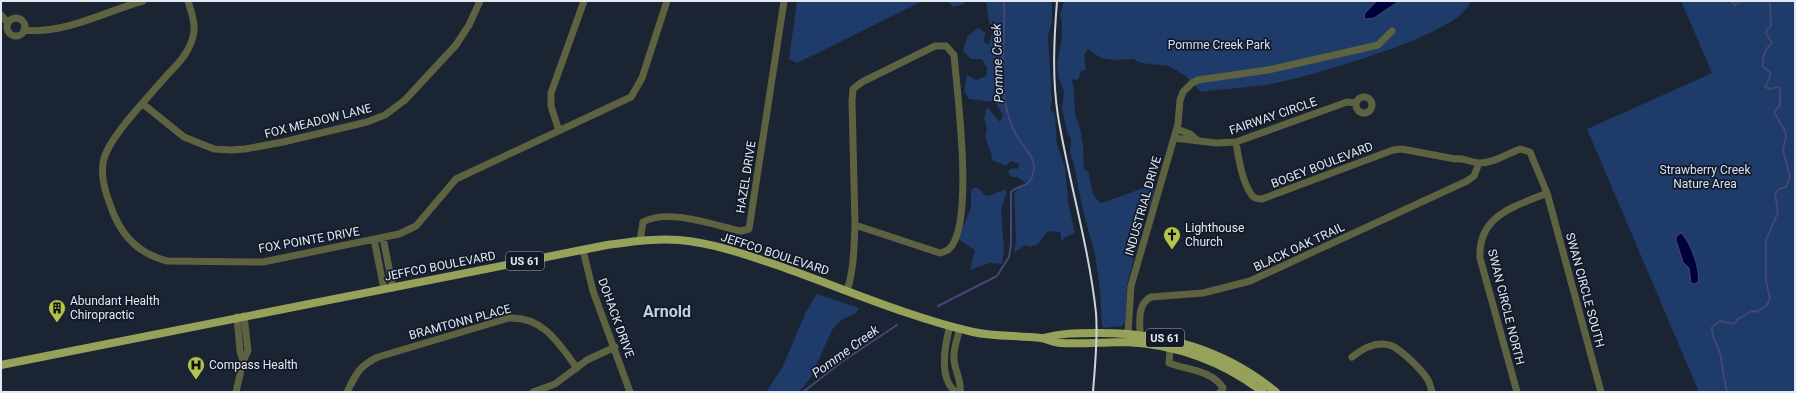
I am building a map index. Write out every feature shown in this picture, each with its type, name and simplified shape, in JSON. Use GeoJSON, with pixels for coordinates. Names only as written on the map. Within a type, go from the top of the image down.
{"type":"FeatureCollection","features":[{"type":"Feature","properties":{"kind":"main road","name":"JEFFCO BOULEVARD"},"geometry":{"type":"LineString","coordinates":[[1,365],[583,250],[640,241],[679,240],[721,248],[950,326],[1007,337],[1042,338],[1059,343],[1127,342],[1170,348],[1213,362],[1234,372],[1263,392]]}},
{"type":"Feature","properties":{"kind":"main road","name":"JEFFCO BOULEVARD"},"geometry":{"type":"LineString","coordinates":[[1042,338],[1058,334],[1128,333],[1172,340],[1217,355],[1257,377],[1276,392]]}},
{"type":"Feature","properties":{"kind":"street"},"geometry":{"type":"LineString","coordinates":[[24,30],[40,32],[143,1]]}},
{"type":"Feature","properties":{"kind":"street","name":"FOX POINTE DRIVE"},"geometry":{"type":"LineString","coordinates":[[188,1],[194,23],[192,44],[181,60],[143,104],[106,154],[103,167],[103,181],[110,206],[120,230],[130,243],[153,257],[167,261],[263,262],[399,234],[416,226],[456,179],[631,97],[642,78],[667,1]]}},
{"type":"Feature","properties":{"kind":"street","name":"FOX MEADOW LANE"},"geometry":{"type":"LineString","coordinates":[[143,104],[184,137],[214,149],[246,149],[283,142],[367,122],[385,115],[405,100],[456,45],[469,25],[480,1]]}},
{"type":"Feature","properties":{"kind":"street"},"geometry":{"type":"LineString","coordinates":[[559,131],[552,112],[551,94],[584,1]]}},
{"type":"Feature","properties":{"kind":"street","name":"HAZEL DRIVE"},"geometry":{"type":"LineString","coordinates":[[640,241],[643,222],[656,218],[674,216],[741,231],[749,229],[784,1]]}},
{"type":"Feature","properties":{"kind":"street"},"geometry":{"type":"LineString","coordinates":[[2,17],[8,23]]}},
{"type":"Feature","properties":{"kind":"street"},"geometry":{"type":"LineString","coordinates":[[12,19],[20,19],[23,23],[24,30],[18,36],[13,36],[7,30],[8,23],[12,19]]}},
{"type":"Feature","properties":{"kind":"street","name":"INDUSTRIAL DRIVE"},"geometry":{"type":"LineString","coordinates":[[1128,333],[1131,286],[1174,138],[1180,100],[1183,92],[1198,80],[1268,70],[1378,44],[1392,31]]}},
{"type":"Feature","properties":{"kind":"street"},"geometry":{"type":"LineString","coordinates":[[848,291],[854,254],[855,225],[853,89],[862,82],[935,46],[946,46],[954,55],[962,167],[963,195],[956,238],[948,249],[940,253],[855,225]]}},
{"type":"Feature","properties":{"kind":"street","name":"FAIRWAY CIRCLE"},"geometry":{"type":"LineString","coordinates":[[1174,138],[1185,141],[1196,140],[1216,143],[1236,142],[1344,103],[1356,103]]}},
{"type":"Feature","properties":{"kind":"street"},"geometry":{"type":"LineString","coordinates":[[1176,129],[1188,132],[1196,140]]}},
{"type":"Feature","properties":{"kind":"street"},"geometry":{"type":"LineString","coordinates":[[1185,141],[1188,132]]}},
{"type":"Feature","properties":{"kind":"street","name":"BOGEY BOULEVARD"},"geometry":{"type":"LineString","coordinates":[[1236,142],[1239,161],[1249,192],[1259,199],[1273,196],[1393,150],[1402,149],[1455,159],[1459,162],[1479,163],[1492,161],[1520,149],[1525,149],[1530,152],[1547,194]]}},
{"type":"Feature","properties":{"kind":"street","name":"BLACK OAK TRAIL"},"geometry":{"type":"LineString","coordinates":[[1140,334],[1141,309],[1150,297],[1203,293],[1250,281],[1467,181],[1474,176],[1479,163]]}},
{"type":"Feature","properties":{"kind":"street","name":"SWAN CIRCLE NORTH"},"geometry":{"type":"LineString","coordinates":[[1517,392],[1480,258],[1480,246],[1486,228],[1493,219],[1519,205],[1547,194]]}},
{"type":"Feature","properties":{"kind":"street","name":"SWAN CIRCLE SOUTH"},"geometry":{"type":"LineString","coordinates":[[1547,194],[1601,392]]}},
{"type":"Feature","properties":{"kind":"street"},"geometry":{"type":"LineString","coordinates":[[383,238],[393,288]]}},
{"type":"Feature","properties":{"kind":"street"},"geometry":{"type":"LineString","coordinates":[[374,239],[384,289]]}},
{"type":"Feature","properties":{"kind":"street","name":"DOHACK DRIVE"},"geometry":{"type":"LineString","coordinates":[[583,250],[593,291],[630,392]]}},
{"type":"Feature","properties":{"kind":"street"},"geometry":{"type":"LineString","coordinates":[[236,392],[244,361],[240,351],[241,317]]}},
{"type":"Feature","properties":{"kind":"street","name":"BRAMTONN PLACE"},"geometry":{"type":"LineString","coordinates":[[347,392],[361,368],[367,362],[378,357],[509,318],[531,320],[544,328],[577,368]]}},
{"type":"Feature","properties":{"kind":"street"},"geometry":{"type":"LineString","coordinates":[[950,326],[944,357],[947,377],[951,387],[956,392]]}},
{"type":"Feature","properties":{"kind":"street"},"geometry":{"type":"LineString","coordinates":[[960,328],[954,349],[954,360],[960,383],[960,392]]}},
{"type":"Feature","properties":{"kind":"street"},"geometry":{"type":"LineString","coordinates":[[1352,357],[1361,350],[1375,344],[1390,345],[1409,359],[1419,369],[1428,380],[1432,392]]}},
{"type":"Feature","properties":{"kind":"street"},"geometry":{"type":"LineString","coordinates":[[533,392],[555,384],[597,354],[614,347]]}},
{"type":"Feature","properties":{"kind":"street"},"geometry":{"type":"LineString","coordinates":[[1170,348],[1170,363],[1206,374],[1218,380],[1223,388],[1220,392]]}},
{"type":"Feature","properties":{"kind":"green space"},"geometry":{"type":"Polygon","coordinates":[[[797,1],[923,1],[797,63],[789,59],[797,1]]]}},
{"type":"Feature","properties":{"kind":"green space"},"geometry":{"type":"Polygon","coordinates":[[[948,1],[966,1],[964,4],[953,7],[948,1]]]}},
{"type":"Feature","properties":{"kind":"green space"},"geometry":{"type":"Polygon","coordinates":[[[986,1],[1052,1],[1052,22],[1048,36],[1052,102],[1050,108],[1055,116],[1057,145],[1065,167],[1068,202],[1075,233],[1065,237],[1062,242],[1060,232],[1048,231],[1038,244],[1030,247],[1026,245],[1014,252],[1016,241],[1014,193],[1026,183],[1017,177],[1011,177],[1008,171],[1013,168],[1018,169],[1019,164],[1011,161],[1006,166],[992,160],[991,152],[985,137],[987,128],[984,118],[987,107],[1000,122],[1003,115],[995,102],[969,99],[964,91],[967,75],[976,80],[986,76],[987,68],[982,59],[971,59],[963,51],[967,37],[978,28],[986,33],[983,41],[988,45],[989,43],[995,27],[989,23],[986,1]]]}},
{"type":"Feature","properties":{"kind":"green space","name":"Pomme Creek Park"},"geometry":{"type":"Polygon","coordinates":[[[1064,1],[1470,1],[1462,13],[1444,26],[1388,50],[1327,70],[1254,87],[1201,92],[1186,76],[1169,66],[1141,63],[1133,59],[1114,60],[1101,58],[1088,49],[1084,55],[1086,70],[1081,71],[1078,80],[1072,79],[1075,115],[1080,128],[1083,145],[1084,169],[1089,173],[1094,194],[1098,201],[1102,203],[1149,186],[1155,189],[1150,206],[1144,206],[1144,220],[1139,232],[1140,236],[1127,284],[1125,322],[1122,326],[1104,328],[1102,325],[1100,290],[1095,254],[1083,211],[1074,165],[1070,153],[1071,139],[1067,132],[1062,109],[1064,91],[1059,79],[1057,65],[1062,36],[1062,22],[1060,15],[1064,1]]]}},
{"type":"Feature","properties":{"kind":"green space","name":"Strawberry Creek Nature Area"},"geometry":{"type":"Polygon","coordinates":[[[1681,1],[1795,1],[1795,392],[1699,392],[1587,129],[1712,73],[1681,1]]]}},
{"type":"Feature","properties":{"kind":"green space"},"geometry":{"type":"Polygon","coordinates":[[[973,188],[978,188],[985,195],[989,196],[1006,189],[1001,210],[1004,251],[1002,264],[990,263],[970,270],[975,250],[958,239],[971,208],[971,191],[973,188]]]}},
{"type":"Feature","properties":{"kind":"green space"},"geometry":{"type":"Polygon","coordinates":[[[817,294],[859,308],[855,314],[841,320],[832,330],[811,377],[799,392],[766,392],[782,368],[806,312],[817,294]]]}},
{"type":"Feature","properties":{"kind":"shaded area"},"geometry":{"type":"Polygon","coordinates":[[[1377,1],[1399,1],[1374,18],[1364,18],[1365,13],[1377,1]]]}},
{"type":"Feature","properties":{"kind":"shaded area"},"geometry":{"type":"Polygon","coordinates":[[[1681,233],[1688,242],[1698,271],[1698,282],[1695,284],[1691,283],[1689,268],[1683,262],[1676,240],[1676,237],[1681,233]]]}},
{"type":"Feature","properties":{"kind":"waterway","name":"Pomme Creek"},"geometry":{"type":"LineString","coordinates":[[938,306],[997,276],[1009,257],[1011,244],[1011,192],[1028,183],[1034,171],[1031,156],[1014,130],[1005,101],[1003,87],[1004,1]]}},
{"type":"Feature","properties":{"kind":"waterway"},"geometry":{"type":"LineString","coordinates":[[1731,1],[1735,5],[1741,1]]}},
{"type":"Feature","properties":{"kind":"waterway"},"geometry":{"type":"LineString","coordinates":[[1727,392],[1721,357],[1714,339],[1712,327],[1720,321],[1734,324],[1738,319],[1752,311],[1756,312],[1766,306],[1770,299],[1766,280],[1766,240],[1778,212],[1775,194],[1779,189],[1786,187],[1790,177],[1783,150],[1786,136],[1785,131],[1774,112],[1780,105],[1780,89],[1778,87],[1770,89],[1765,87],[1770,77],[1770,72],[1763,67],[1763,60],[1766,51],[1772,43],[1766,33],[1767,29],[1771,26],[1770,1]]}},
{"type":"Feature","properties":{"kind":"waterway","name":"Pomme Creek"},"geometry":{"type":"LineString","coordinates":[[803,392],[843,361],[897,325]]}},
{"type":"Feature","properties":{"kind":"railway"},"geometry":{"type":"LineString","coordinates":[[1057,1],[1054,58],[1056,102],[1089,264],[1097,323],[1093,392]]}},
{"type":"Feature","properties":{"kind":"place","name":"Lighthouse Church"},"geometry":{"type":"Point","coordinates":[1172,250]}},
{"type":"Feature","properties":{"kind":"place","name":"Abundant Health Chiropractic"},"geometry":{"type":"Point","coordinates":[57,323]}},
{"type":"Feature","properties":{"kind":"place","name":"Compass Health"},"geometry":{"type":"Point","coordinates":[196,380]}},
{"type":"Feature","properties":{"kind":"district","name":"Arnold"},"geometry":{"type":"Point","coordinates":[667,311]}}]}
